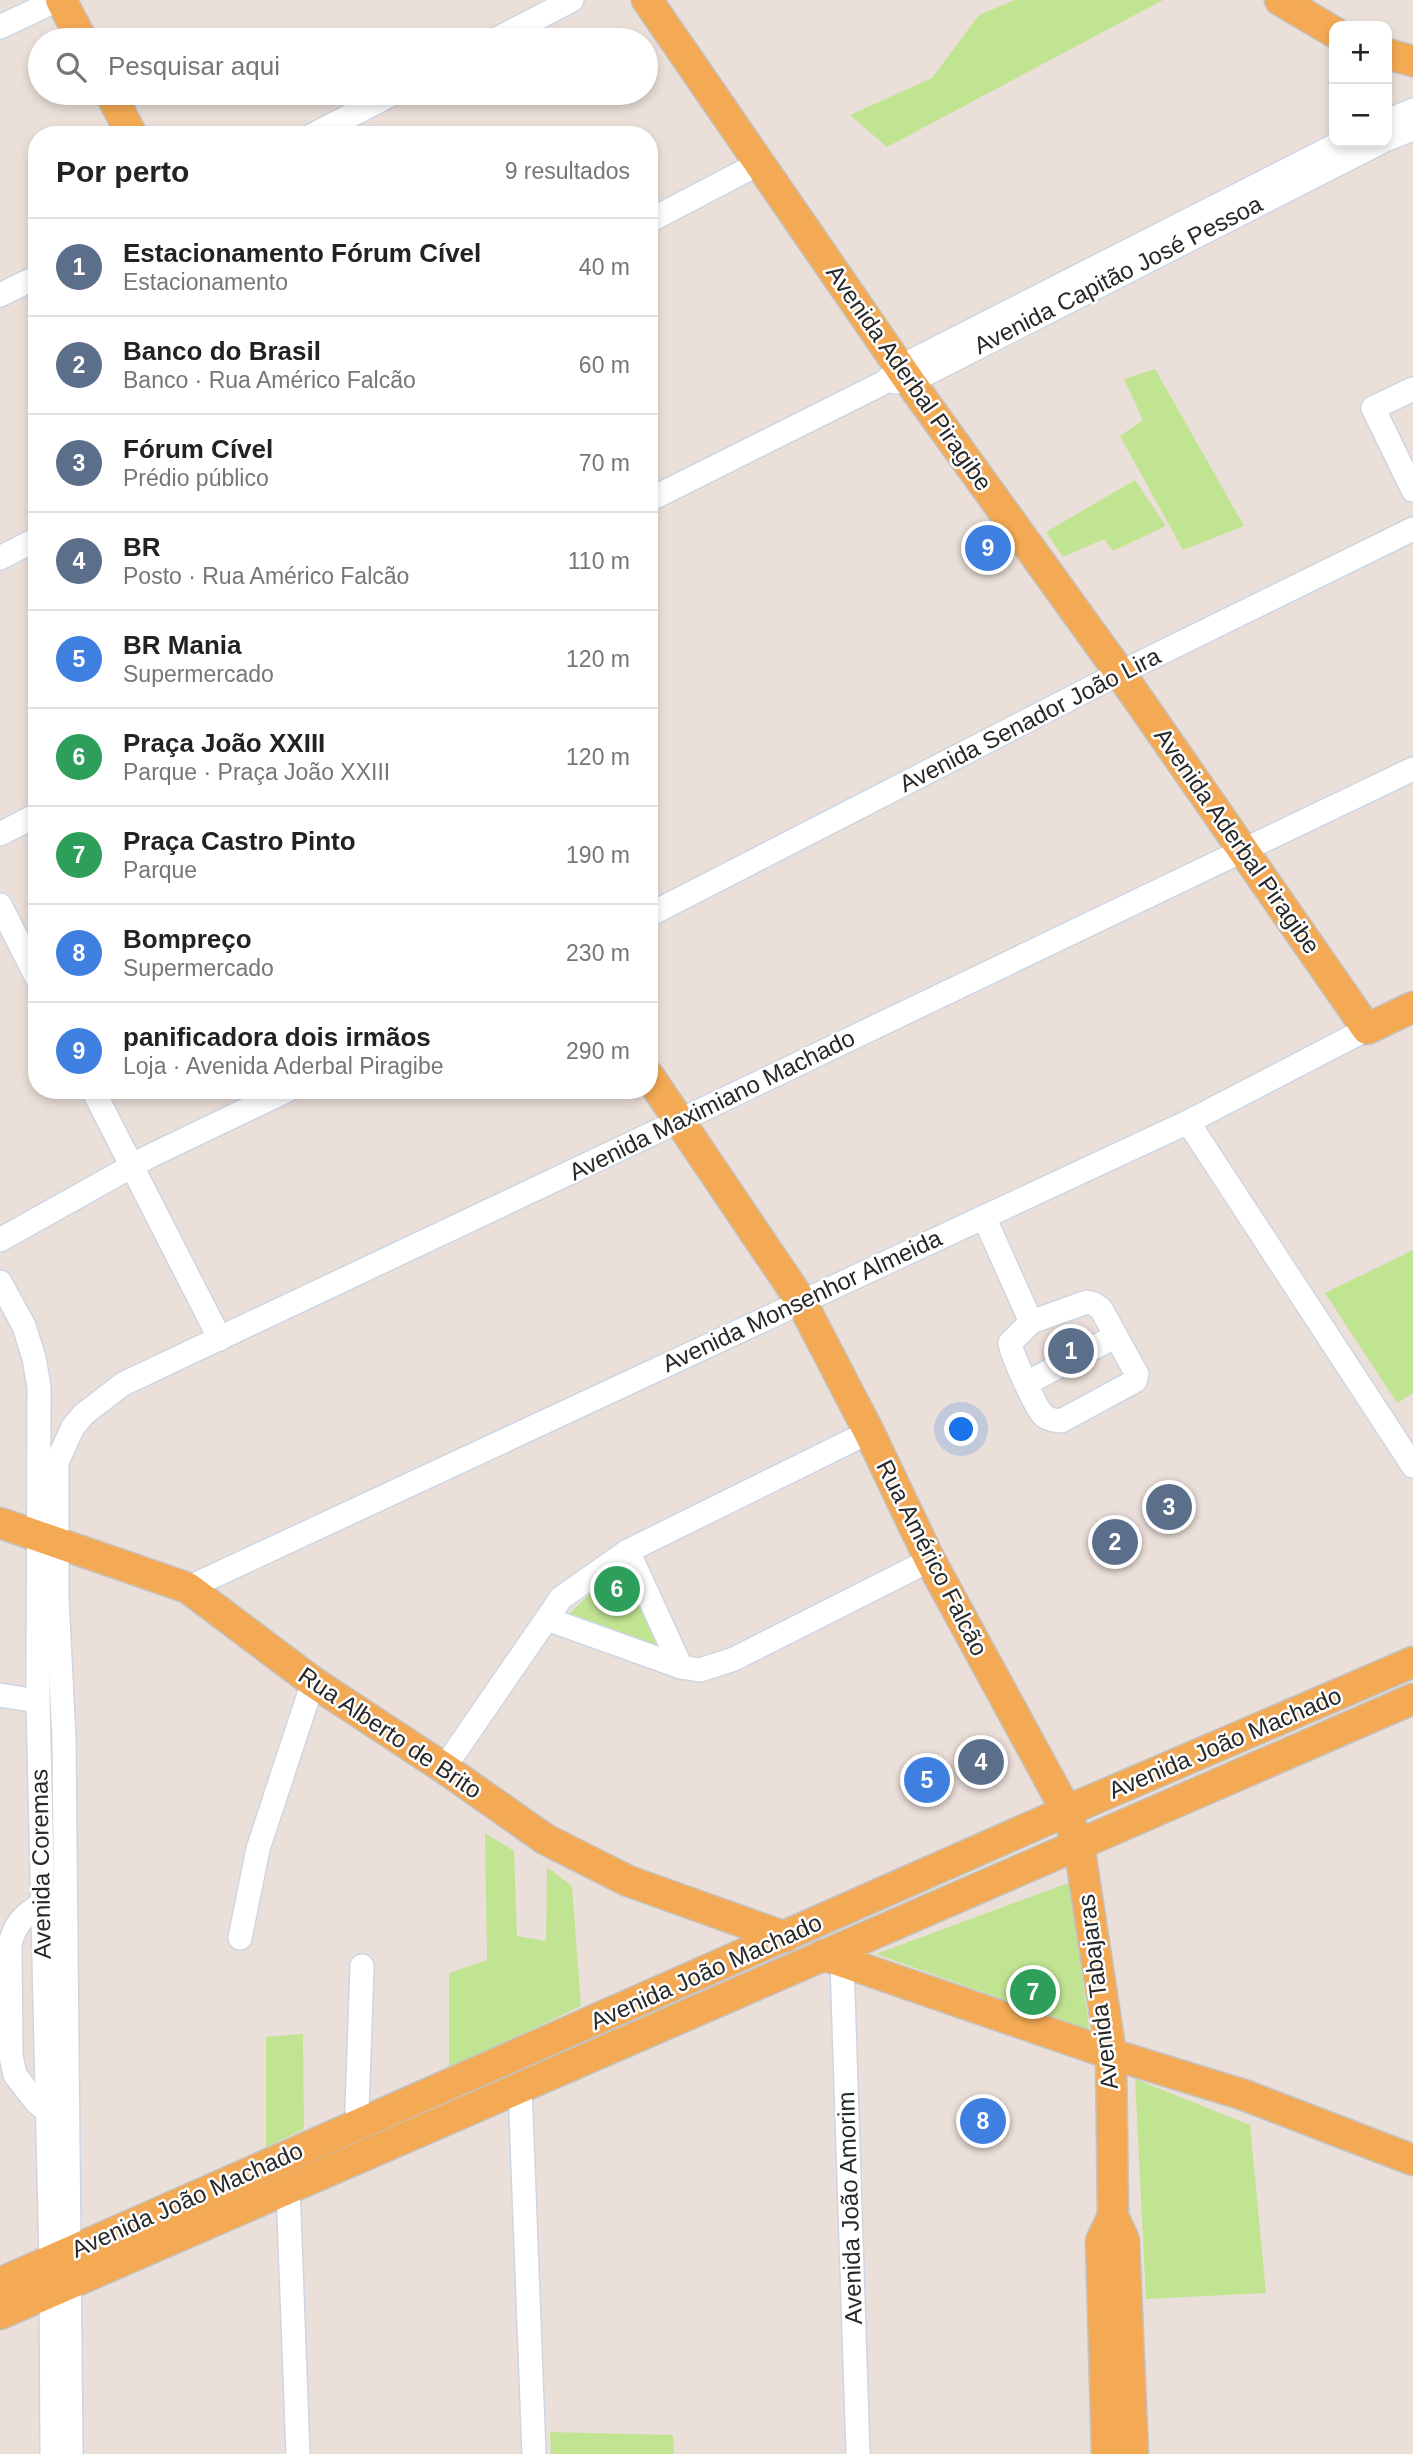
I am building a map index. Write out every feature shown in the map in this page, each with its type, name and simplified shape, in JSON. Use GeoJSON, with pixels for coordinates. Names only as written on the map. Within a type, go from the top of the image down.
{"type":"FeatureCollection","features":[{"type":"Feature","properties":{"kind":"main road"},"geometry":{"type":"LineString","coordinates":[[59,0],[75,28]]}},
{"type":"Feature","properties":{"kind":"main road","name":"Avenida Aderbal Piragibe"},"geometry":{"type":"LineString","coordinates":[[647,0],[899,377],[1120,673],[1367,1029]]}},
{"type":"Feature","properties":{"kind":"main road"},"geometry":{"type":"LineString","coordinates":[[1280,0],[1329,29]]}},
{"type":"Feature","properties":{"kind":"main road"},"geometry":{"type":"LineString","coordinates":[[1392,55],[1413,61]]}},
{"type":"Feature","properties":{"kind":"main road"},"geometry":{"type":"LineString","coordinates":[[116,105],[127,126]]}},
{"type":"Feature","properties":{"kind":"main road","name":"Avenida Monsenhor Almeida"},"geometry":{"type":"LineString","coordinates":[[1367,1029],[1413,1007]]}},
{"type":"Feature","properties":{"kind":"main road","name":"Rua Américo Falcão"},"geometry":{"type":"LineString","coordinates":[[658,1088],[800,1301],[869,1433],[930,1560],[1065,1813]]}},
{"type":"Feature","properties":{"kind":"main road","name":"Rua Alberto de Brito"},"geometry":{"type":"LineString","coordinates":[[0,1523],[188,1588],[313,1682],[444,1768],[545,1839],[628,1881],[785,1937]]}},
{"type":"Feature","properties":{"kind":"main road","name":"Avenida João Machado"},"geometry":{"type":"LineString","coordinates":[[0,2283],[1413,1661]]}},
{"type":"Feature","properties":{"kind":"main road","name":"Avenida João Machado"},"geometry":{"type":"LineString","coordinates":[[0,2314],[520,2087],[832,1959],[1079,1845],[1413,1699]]}},
{"type":"Feature","properties":{"kind":"main road","name":"Avenida Tabajaras"},"geometry":{"type":"LineString","coordinates":[[1065,1813],[1079,1845],[1111,2054],[1113,2216],[1124,2240],[1133,2454]]}},
{"type":"Feature","properties":{"kind":"main road"},"geometry":{"type":"LineString","coordinates":[[832,1959],[1111,2054],[1244,2095],[1413,2160]]}},
{"type":"Feature","properties":{"kind":"main road","name":"Avenida Tabajaras"},"geometry":{"type":"LineString","coordinates":[[1107,2454],[1101,2241],[1113,2216]]}},
{"type":"Feature","properties":{"kind":"street"},"geometry":{"type":"LineString","coordinates":[[0,27],[59,0]]}},
{"type":"Feature","properties":{"kind":"street"},"geometry":{"type":"LineString","coordinates":[[518,28],[572,0]]}},
{"type":"Feature","properties":{"kind":"street"},"geometry":{"type":"LineString","coordinates":[[330,126],[371,105]]}},
{"type":"Feature","properties":{"kind":"street"},"geometry":{"type":"LineString","coordinates":[[1392,119],[1413,110]]}},
{"type":"Feature","properties":{"kind":"street"},"geometry":{"type":"LineString","coordinates":[[1392,137],[1413,129]]}},
{"type":"Feature","properties":{"kind":"street","name":"Avenida Capitão José Pessoa"},"geometry":{"type":"LineString","coordinates":[[658,496],[899,377],[1345,149]]}},
{"type":"Feature","properties":{"kind":"street"},"geometry":{"type":"LineString","coordinates":[[658,216],[758,164]]}},
{"type":"Feature","properties":{"kind":"street"},"geometry":{"type":"LineString","coordinates":[[0,295],[28,281]]}},
{"type":"Feature","properties":{"kind":"street"},"geometry":{"type":"LineString","coordinates":[[1413,389],[1373,408],[1413,490]]}},
{"type":"Feature","properties":{"kind":"street","name":"Avenida Senador João Lira"},"geometry":{"type":"LineString","coordinates":[[658,910],[1120,673],[1413,529]]}},
{"type":"Feature","properties":{"kind":"street"},"geometry":{"type":"LineString","coordinates":[[0,558],[28,544]]}},
{"type":"Feature","properties":{"kind":"street","name":"Avenida Maximiano Machado"},"geometry":{"type":"LineString","coordinates":[[56,1483],[57,1462],[73,1427],[123,1384],[1413,769]]}},
{"type":"Feature","properties":{"kind":"street"},"geometry":{"type":"LineString","coordinates":[[0,834],[28,820]]}},
{"type":"Feature","properties":{"kind":"street"},"geometry":{"type":"LineString","coordinates":[[0,905],[28,960]]}},
{"type":"Feature","properties":{"kind":"street","name":"Avenida Monsenhor Almeida"},"geometry":{"type":"LineString","coordinates":[[188,1588],[1188,1122],[1367,1029]]}},
{"type":"Feature","properties":{"kind":"street"},"geometry":{"type":"LineString","coordinates":[[98,1099],[220,1339]]}},
{"type":"Feature","properties":{"kind":"street"},"geometry":{"type":"LineString","coordinates":[[0,1240],[150,1156],[269,1099]]}},
{"type":"Feature","properties":{"kind":"street"},"geometry":{"type":"LineString","coordinates":[[1188,1122],[1413,1466]]}},
{"type":"Feature","properties":{"kind":"street"},"geometry":{"type":"LineString","coordinates":[[984,1216],[1031,1322]]}},
{"type":"Feature","properties":{"kind":"street","name":"Avenida Coremas"},"geometry":{"type":"LineString","coordinates":[[0,1282],[24,1326],[39,1387],[47,1540],[64,1739],[67,2123],[52,2454]]}},
{"type":"Feature","properties":{"kind":"street"},"geometry":{"type":"LineString","coordinates":[[1087,1302],[1101,1309],[1116,1336],[1134,1368],[1135,1381],[1060,1421],[1042,1415],[1012,1354],[1010,1343],[1031,1322],[1087,1302]]}},
{"type":"Feature","properties":{"kind":"street"},"geometry":{"type":"LineString","coordinates":[[1027,1384],[1116,1336]]}},
{"type":"Feature","properties":{"kind":"street"},"geometry":{"type":"LineString","coordinates":[[444,1768],[561,1598],[628,1551],[869,1433]]}},
{"type":"Feature","properties":{"kind":"street","name":"Avenida Coremas"},"geometry":{"type":"LineString","coordinates":[[56,1483],[47,1540],[38,1700],[46,2111],[60,2256]]}},
{"type":"Feature","properties":{"kind":"street"},"geometry":{"type":"LineString","coordinates":[[628,1551],[681,1667]]}},
{"type":"Feature","properties":{"kind":"street"},"geometry":{"type":"LineString","coordinates":[[547,1619],[681,1667],[700,1670],[734,1660],[930,1560]]}},
{"type":"Feature","properties":{"kind":"street"},"geometry":{"type":"LineString","coordinates":[[240,1938],[258,1849],[313,1682]]}},
{"type":"Feature","properties":{"kind":"street"},"geometry":{"type":"LineString","coordinates":[[0,1695],[38,1700]]}},
{"type":"Feature","properties":{"kind":"street"},"geometry":{"type":"LineString","coordinates":[[65,1896],[42,1904],[22,1918],[13,1930],[10,1944],[11,2056],[15,2075],[46,2111],[67,2123]]}},
{"type":"Feature","properties":{"kind":"street","name":"Avenida João Amorim"},"geometry":{"type":"LineString","coordinates":[[832,1959],[858,2454]]}},
{"type":"Feature","properties":{"kind":"street"},"geometry":{"type":"LineString","coordinates":[[361,2124],[357,2109],[362,1966]]}},
{"type":"Feature","properties":{"kind":"street"},"geometry":{"type":"LineString","coordinates":[[520,2087],[534,2454]]}},
{"type":"Feature","properties":{"kind":"street"},"geometry":{"type":"LineString","coordinates":[[288,2187],[298,2454]]}},
{"type":"Feature","properties":{"kind":"street","name":"Avenida Coremas"},"geometry":{"type":"LineString","coordinates":[[60,2287],[71,2454]]}},
{"type":"Feature","properties":{"kind":"green space"},"geometry":{"type":"Polygon","coordinates":[[[1015,0],[1163,0],[887,147],[850,115],[932,78],[979,15],[1015,0]]]}},
{"type":"Feature","properties":{"kind":"green space"},"geometry":{"type":"Polygon","coordinates":[[[1155,369],[1244,526],[1183,550],[1120,436],[1143,420],[1124,379],[1155,369]]]}},
{"type":"Feature","properties":{"kind":"green space"},"geometry":{"type":"Polygon","coordinates":[[[1135,480],[1166,526],[1113,551],[1104,539],[1063,557],[1046,532],[1135,480]]]}},
{"type":"Feature","properties":{"kind":"green space"},"geometry":{"type":"Polygon","coordinates":[[[1413,1250],[1413,1393],[1397,1403],[1325,1293],[1413,1250]]]}},
{"type":"Feature","properties":{"kind":"green space"},"geometry":{"type":"Polygon","coordinates":[[[625,1560],[666,1652],[565,1618],[625,1560]]]}},
{"type":"Feature","properties":{"kind":"green space"},"geometry":{"type":"Polygon","coordinates":[[[485,1833],[514,1851],[517,1936],[546,1941],[547,1867],[572,1886],[581,2006],[449,2069],[449,1973],[487,1960],[485,1833]]]}},
{"type":"Feature","properties":{"kind":"green space"},"geometry":{"type":"Polygon","coordinates":[[[1071,1882],[1089,2030],[876,1954],[1071,1882]]]}},
{"type":"Feature","properties":{"kind":"green space"},"geometry":{"type":"Polygon","coordinates":[[[303,2034],[304,2129],[266,2147],[266,2037],[303,2034]]]}},
{"type":"Feature","properties":{"kind":"green space"},"geometry":{"type":"Polygon","coordinates":[[[1135,2079],[1250,2125],[1266,2293],[1146,2299],[1135,2079]]]}},
{"type":"Feature","properties":{"kind":"green space"},"geometry":{"type":"Polygon","coordinates":[[[550,2432],[673,2435],[674,2454],[551,2454],[550,2432]]]}},
{"type":"Feature","properties":{"kind":"place","name":"panificadora dois irmãos"},"geometry":{"type":"Point","coordinates":[988,548]}},
{"type":"Feature","properties":{"kind":"place","name":"Estacionamento Fórum Cível"},"geometry":{"type":"Point","coordinates":[1071,1351]}},
{"type":"Feature","properties":{"kind":"place","name":"Fórum Cível"},"geometry":{"type":"Point","coordinates":[1169,1507]}},
{"type":"Feature","properties":{"kind":"place","name":"Banco do Brasil"},"geometry":{"type":"Point","coordinates":[1115,1542]}},
{"type":"Feature","properties":{"kind":"place","name":"Praça João XXIII"},"geometry":{"type":"Point","coordinates":[617,1589]}},
{"type":"Feature","properties":{"kind":"place","name":"BR"},"geometry":{"type":"Point","coordinates":[981,1762]}},
{"type":"Feature","properties":{"kind":"place","name":"BR Mania"},"geometry":{"type":"Point","coordinates":[927,1780]}},
{"type":"Feature","properties":{"kind":"place","name":"Praça Castro Pinto"},"geometry":{"type":"Point","coordinates":[1033,1992]}},
{"type":"Feature","properties":{"kind":"place","name":"Bompreço"},"geometry":{"type":"Point","coordinates":[983,2121]}}]}
